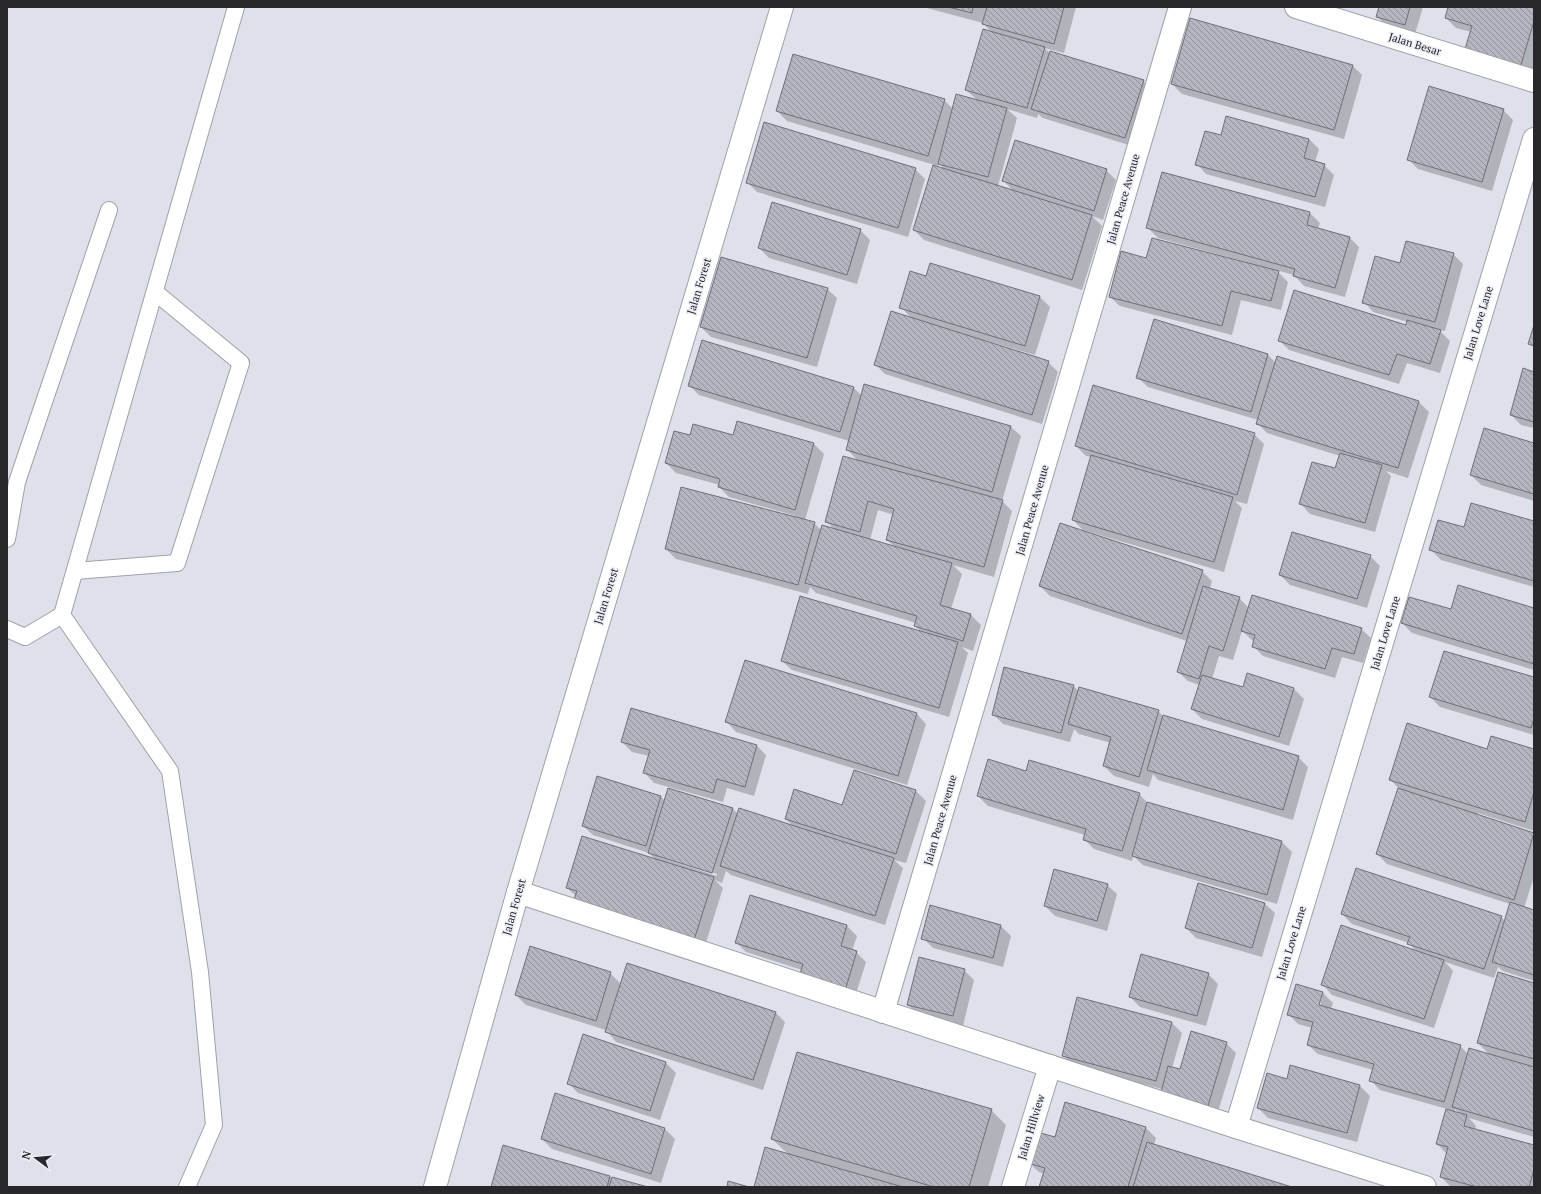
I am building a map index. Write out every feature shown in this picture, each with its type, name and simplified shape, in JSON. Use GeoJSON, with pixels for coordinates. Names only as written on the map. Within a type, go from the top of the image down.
{"type":"FeatureCollection","features":[{"type":"Feature","properties":{"kind":"street","name":"Jalan Forest"},"geometry":{"type":"LineString","coordinates":[[435,1187],[518,892],[782,7]]}},
{"type":"Feature","properties":{"kind":"street","name":"Jalan Peace Avenue"},"geometry":{"type":"LineString","coordinates":[[883,1012],[1180,7]]}},
{"type":"Feature","properties":{"kind":"street","name":"Jalan Besar"},"geometry":{"type":"LineString","coordinates":[[1296,7],[1534,81]]}},
{"type":"Feature","properties":{"kind":"street","name":"Jalan Love Lane"},"geometry":{"type":"LineString","coordinates":[[1236,1127],[1534,139]]}},
{"type":"Feature","properties":{"kind":"street"},"geometry":{"type":"LineString","coordinates":[[518,892],[1236,1127],[1425,1187]]}},
{"type":"Feature","properties":{"kind":"street","name":"Jalan Hillview"},"geometry":{"type":"LineString","coordinates":[[1013,1187],[1050,1066]]}},
{"type":"Feature","properties":{"kind":"lane"},"geometry":{"type":"LineString","coordinates":[[7,629],[25,637],[62,615],[236,7]]}},
{"type":"Feature","properties":{"kind":"lane"},"geometry":{"type":"LineString","coordinates":[[7,539],[17,482],[109,210]]}},
{"type":"Feature","properties":{"kind":"lane"},"geometry":{"type":"LineString","coordinates":[[74,571],[177,563],[241,363],[155,292]]}},
{"type":"Feature","properties":{"kind":"lane"},"geometry":{"type":"LineString","coordinates":[[62,615],[170,771],[200,972],[214,1126],[187,1187]]}},
{"type":"Feature","properties":{"kind":"building"},"geometry":{"type":"Polygon","coordinates":[[[948,7],[973,7],[972,13],[948,7]]]}},
{"type":"Feature","properties":{"kind":"building"},"geometry":{"type":"Polygon","coordinates":[[[987,7],[1064,7],[1054,44],[982,24],[987,7]]]}},
{"type":"Feature","properties":{"kind":"building"},"geometry":{"type":"Polygon","coordinates":[[[1379,7],[1410,7],[1405,25],[1376,17],[1379,7]]]}},
{"type":"Feature","properties":{"kind":"building"},"geometry":{"type":"Polygon","coordinates":[[[1448,7],[1534,7],[1534,21],[1521,65],[1465,49],[1472,26],[1445,18],[1448,7]]]}},
{"type":"Feature","properties":{"kind":"building"},"geometry":{"type":"Polygon","coordinates":[[[1190,18],[1353,65],[1334,130],[1171,84],[1190,18]]]}},
{"type":"Feature","properties":{"kind":"building"},"geometry":{"type":"Polygon","coordinates":[[[983,29],[1045,47],[1027,108],[965,90],[983,29]]]}},
{"type":"Feature","properties":{"kind":"building"},"geometry":{"type":"Polygon","coordinates":[[[1050,51],[1144,80],[1125,138],[1031,109],[1050,51]]]}},
{"type":"Feature","properties":{"kind":"building"},"geometry":{"type":"Polygon","coordinates":[[[793,54],[945,99],[928,156],[776,111],[793,54]]]}},
{"type":"Feature","properties":{"kind":"building"},"geometry":{"type":"Polygon","coordinates":[[[1429,86],[1504,109],[1482,182],[1407,160],[1429,86]]]}},
{"type":"Feature","properties":{"kind":"building"},"geometry":{"type":"Polygon","coordinates":[[[956,94],[1007,108],[988,177],[938,164],[956,94]]]}},
{"type":"Feature","properties":{"kind":"building"},"geometry":{"type":"Polygon","coordinates":[[[1226,116],[1309,139],[1304,158],[1325,164],[1315,197],[1195,165],[1205,131],[1221,135],[1226,116]]]}},
{"type":"Feature","properties":{"kind":"building"},"geometry":{"type":"Polygon","coordinates":[[[764,122],[916,168],[898,228],[746,183],[764,122]]]}},
{"type":"Feature","properties":{"kind":"building"},"geometry":{"type":"Polygon","coordinates":[[[1015,140],[1107,169],[1094,211],[1002,181],[1015,140]]]}},
{"type":"Feature","properties":{"kind":"building"},"geometry":{"type":"Polygon","coordinates":[[[933,165],[1092,215],[1072,280],[913,230],[933,165]]]}},
{"type":"Feature","properties":{"kind":"building"},"geometry":{"type":"Polygon","coordinates":[[[1162,172],[1310,212],[1307,225],[1350,237],[1335,288],[1293,276],[1295,269],[1146,228],[1162,172]]]}},
{"type":"Feature","properties":{"kind":"building"},"geometry":{"type":"Polygon","coordinates":[[[772,202],[861,229],[847,275],[758,248],[772,202]]]}},
{"type":"Feature","properties":{"kind":"building"},"geometry":{"type":"Polygon","coordinates":[[[1152,238],[1279,271],[1271,301],[1231,291],[1222,326],[1109,297],[1121,251],[1146,258],[1152,238]]]}},
{"type":"Feature","properties":{"kind":"building"},"geometry":{"type":"Polygon","coordinates":[[[1406,241],[1454,253],[1435,322],[1362,303],[1375,256],[1400,263],[1406,241]]]}},
{"type":"Feature","properties":{"kind":"building"},"geometry":{"type":"Polygon","coordinates":[[[721,257],[828,288],[807,358],[700,327],[721,257]]]}},
{"type":"Feature","properties":{"kind":"building"},"geometry":{"type":"Polygon","coordinates":[[[930,263],[1040,296],[1025,346],[899,308],[910,271],[926,276],[930,263]]]}},
{"type":"Feature","properties":{"kind":"building"},"geometry":{"type":"Polygon","coordinates":[[[1294,290],[1406,325],[1407,320],[1441,330],[1430,364],[1397,354],[1389,375],[1278,341],[1294,290]]]}},
{"type":"Feature","properties":{"kind":"building"},"geometry":{"type":"Polygon","coordinates":[[[891,311],[1049,361],[1032,415],[874,365],[891,311]]]}},
{"type":"Feature","properties":{"kind":"building"},"geometry":{"type":"Polygon","coordinates":[[[1154,319],[1268,354],[1251,412],[1136,378],[1154,319]]]}},
{"type":"Feature","properties":{"kind":"building"},"geometry":{"type":"Polygon","coordinates":[[[1534,325],[1534,346],[1528,344],[1534,325]]]}},
{"type":"Feature","properties":{"kind":"building"},"geometry":{"type":"Polygon","coordinates":[[[702,340],[854,387],[840,432],[688,386],[702,340]]]}},
{"type":"Feature","properties":{"kind":"building"},"geometry":{"type":"Polygon","coordinates":[[[1277,356],[1419,401],[1398,468],[1256,424],[1277,356]]]}},
{"type":"Feature","properties":{"kind":"building"},"geometry":{"type":"Polygon","coordinates":[[[1523,368],[1534,372],[1534,422],[1510,415],[1523,368]]]}},
{"type":"Feature","properties":{"kind":"building"},"geometry":{"type":"Polygon","coordinates":[[[864,384],[1011,426],[992,492],[846,450],[864,384]]]}},
{"type":"Feature","properties":{"kind":"building"},"geometry":{"type":"Polygon","coordinates":[[[1093,385],[1255,433],[1237,495],[1075,446],[1093,385]]]}},
{"type":"Feature","properties":{"kind":"building"},"geometry":{"type":"Polygon","coordinates":[[[737,421],[814,443],[795,510],[718,487],[720,479],[665,463],[674,431],[690,435],[693,424],[733,435],[737,421]]]}},
{"type":"Feature","properties":{"kind":"building"},"geometry":{"type":"Polygon","coordinates":[[[1484,428],[1534,443],[1534,494],[1470,475],[1484,428]]]}},
{"type":"Feature","properties":{"kind":"building"},"geometry":{"type":"Polygon","coordinates":[[[1340,453],[1382,465],[1365,523],[1299,504],[1312,462],[1335,468],[1340,453]]]}},
{"type":"Feature","properties":{"kind":"building"},"geometry":{"type":"Polygon","coordinates":[[[1091,455],[1233,497],[1214,562],[1072,520],[1091,455]]]}},
{"type":"Feature","properties":{"kind":"building"},"geometry":{"type":"Polygon","coordinates":[[[843,456],[1003,500],[984,567],[886,540],[894,509],[868,501],[860,532],[825,522],[843,456]]]}},
{"type":"Feature","properties":{"kind":"building"},"geometry":{"type":"Polygon","coordinates":[[[681,487],[815,522],[798,585],[665,549],[681,487]]]}},
{"type":"Feature","properties":{"kind":"building"},"geometry":{"type":"Polygon","coordinates":[[[1471,503],[1534,521],[1534,581],[1429,550],[1438,520],[1464,527],[1471,503]]]}},
{"type":"Feature","properties":{"kind":"building"},"geometry":{"type":"Polygon","coordinates":[[[1060,523],[1203,570],[1182,634],[1039,586],[1060,523]]]}},
{"type":"Feature","properties":{"kind":"building"},"geometry":{"type":"Polygon","coordinates":[[[822,525],[952,563],[940,605],[971,614],[963,641],[914,626],[917,616],[805,583],[822,525]]]}},
{"type":"Feature","properties":{"kind":"building"},"geometry":{"type":"Polygon","coordinates":[[[1292,532],[1371,555],[1357,599],[1279,575],[1292,532]]]}},
{"type":"Feature","properties":{"kind":"building"},"geometry":{"type":"Polygon","coordinates":[[[1458,585],[1534,608],[1534,664],[1401,623],[1409,597],[1451,609],[1458,585]]]}},
{"type":"Feature","properties":{"kind":"building"},"geometry":{"type":"Polygon","coordinates":[[[1203,586],[1240,597],[1223,651],[1209,646],[1199,679],[1177,672],[1203,586]]]}},
{"type":"Feature","properties":{"kind":"building"},"geometry":{"type":"Polygon","coordinates":[[[1252,595],[1362,628],[1354,654],[1332,648],[1325,669],[1252,647],[1255,635],[1241,631],[1252,595]]]}},
{"type":"Feature","properties":{"kind":"building"},"geometry":{"type":"Polygon","coordinates":[[[800,596],[958,642],[939,708],[781,661],[800,596]]]}},
{"type":"Feature","properties":{"kind":"building"},"geometry":{"type":"Polygon","coordinates":[[[1444,651],[1534,677],[1534,718],[1531,728],[1429,697],[1444,651]]]}},
{"type":"Feature","properties":{"kind":"building"},"geometry":{"type":"Polygon","coordinates":[[[745,660],[917,713],[898,776],[725,722],[745,660]]]}},
{"type":"Feature","properties":{"kind":"building"},"geometry":{"type":"Polygon","coordinates":[[[1004,667],[1074,685],[1061,733],[992,715],[1004,667]]]}},
{"type":"Feature","properties":{"kind":"building"},"geometry":{"type":"Polygon","coordinates":[[[1247,673],[1294,688],[1279,737],[1191,709],[1202,675],[1243,687],[1247,673]]]}},
{"type":"Feature","properties":{"kind":"building"},"geometry":{"type":"Polygon","coordinates":[[[1079,687],[1159,710],[1139,777],[1103,766],[1111,737],[1068,724],[1079,687]]]}},
{"type":"Feature","properties":{"kind":"building"},"geometry":{"type":"Polygon","coordinates":[[[631,708],[757,745],[745,787],[717,779],[713,793],[643,773],[650,750],[621,742],[631,708]]]}},
{"type":"Feature","properties":{"kind":"building"},"geometry":{"type":"Polygon","coordinates":[[[1163,715],[1299,756],[1283,810],[1147,770],[1163,715]]]}},
{"type":"Feature","properties":{"kind":"building"},"geometry":{"type":"Polygon","coordinates":[[[1407,723],[1487,749],[1491,736],[1534,749],[1534,792],[1525,822],[1389,780],[1407,723]]]}},
{"type":"Feature","properties":{"kind":"building"},"geometry":{"type":"Polygon","coordinates":[[[988,759],[1026,771],[1029,760],[1140,793],[1122,851],[1083,840],[1086,829],[977,796],[988,759]]]}},
{"type":"Feature","properties":{"kind":"building"},"geometry":{"type":"Polygon","coordinates":[[[854,770],[916,790],[896,854],[785,819],[794,789],[842,805],[854,770]]]}},
{"type":"Feature","properties":{"kind":"building"},"geometry":{"type":"Polygon","coordinates":[[[597,776],[661,796],[646,846],[582,826],[597,776]]]}},
{"type":"Feature","properties":{"kind":"building"},"geometry":{"type":"Polygon","coordinates":[[[668,788],[733,808],[712,873],[648,853],[668,788]]]}},
{"type":"Feature","properties":{"kind":"building"},"geometry":{"type":"Polygon","coordinates":[[[1398,788],[1534,833],[1514,900],[1376,854],[1398,788]]]}},
{"type":"Feature","properties":{"kind":"building"},"geometry":{"type":"Polygon","coordinates":[[[1147,802],[1282,841],[1267,895],[1132,856],[1147,802]]]}},
{"type":"Feature","properties":{"kind":"building"},"geometry":{"type":"Polygon","coordinates":[[[739,808],[894,858],[875,916],[720,866],[739,808]]]}},
{"type":"Feature","properties":{"kind":"building"},"geometry":{"type":"Polygon","coordinates":[[[582,836],[714,877],[694,940],[573,902],[577,891],[566,888],[582,836]]]}},
{"type":"Feature","properties":{"kind":"building"},"geometry":{"type":"Polygon","coordinates":[[[1356,868],[1502,916],[1484,969],[1407,944],[1410,937],[1341,914],[1356,868]]]}},
{"type":"Feature","properties":{"kind":"building"},"geometry":{"type":"Polygon","coordinates":[[[1054,869],[1108,884],[1097,921],[1044,906],[1054,869]]]}},
{"type":"Feature","properties":{"kind":"building"},"geometry":{"type":"Polygon","coordinates":[[[1198,883],[1265,903],[1252,948],[1185,928],[1198,883]]]}},
{"type":"Feature","properties":{"kind":"building"},"geometry":{"type":"Polygon","coordinates":[[[750,895],[847,925],[841,946],[857,951],[844,994],[798,980],[803,964],[735,943],[750,895]]]}},
{"type":"Feature","properties":{"kind":"building"},"geometry":{"type":"Polygon","coordinates":[[[1510,902],[1534,910],[1534,975],[1492,962],[1510,902]]]}},
{"type":"Feature","properties":{"kind":"building"},"geometry":{"type":"Polygon","coordinates":[[[930,905],[1001,925],[993,958],[921,939],[930,905]]]}},
{"type":"Feature","properties":{"kind":"building"},"geometry":{"type":"Polygon","coordinates":[[[1341,925],[1444,960],[1424,1019],[1321,985],[1341,925]]]}},
{"type":"Feature","properties":{"kind":"building"},"geometry":{"type":"Polygon","coordinates":[[[530,946],[611,972],[596,1021],[515,995],[530,946]]]}},
{"type":"Feature","properties":{"kind":"building"},"geometry":{"type":"Polygon","coordinates":[[[1141,954],[1209,973],[1197,1016],[1129,997],[1141,954]]]}},
{"type":"Feature","properties":{"kind":"building"},"geometry":{"type":"Polygon","coordinates":[[[919,957],[965,969],[953,1016],[907,1005],[919,957]]]}},
{"type":"Feature","properties":{"kind":"building"},"geometry":{"type":"Polygon","coordinates":[[[627,963],[776,1012],[753,1080],[605,1032],[627,963]]]}},
{"type":"Feature","properties":{"kind":"building"},"geometry":{"type":"Polygon","coordinates":[[[1498,972],[1534,983],[1534,1059],[1477,1043],[1498,972]]]}},
{"type":"Feature","properties":{"kind":"building"},"geometry":{"type":"Polygon","coordinates":[[[1296,984],[1323,992],[1319,1005],[1461,1045],[1444,1102],[1369,1081],[1374,1064],[1307,1045],[1313,1022],[1287,1015],[1296,984]]]}},
{"type":"Feature","properties":{"kind":"building"},"geometry":{"type":"Polygon","coordinates":[[[1077,997],[1172,1022],[1156,1081],[1062,1056],[1077,997]]]}},
{"type":"Feature","properties":{"kind":"building"},"geometry":{"type":"Polygon","coordinates":[[[1191,1031],[1227,1042],[1208,1106],[1161,1092],[1168,1066],[1180,1069],[1191,1031]]]}},
{"type":"Feature","properties":{"kind":"building"},"geometry":{"type":"Polygon","coordinates":[[[583,1034],[666,1062],[650,1111],[567,1084],[583,1034]]]}},
{"type":"Feature","properties":{"kind":"building"},"geometry":{"type":"Polygon","coordinates":[[[1469,1048],[1534,1067],[1534,1131],[1452,1107],[1469,1048]]]}},
{"type":"Feature","properties":{"kind":"building"},"geometry":{"type":"Polygon","coordinates":[[[797,1052],[992,1109],[969,1187],[934,1187],[771,1139],[797,1052]]]}},
{"type":"Feature","properties":{"kind":"building"},"geometry":{"type":"Polygon","coordinates":[[[1290,1065],[1360,1085],[1347,1133],[1257,1108],[1267,1073],[1287,1079],[1290,1065]]]}},
{"type":"Feature","properties":{"kind":"building"},"geometry":{"type":"Polygon","coordinates":[[[555,1093],[665,1128],[651,1174],[541,1139],[555,1093]]]}},
{"type":"Feature","properties":{"kind":"building"},"geometry":{"type":"Polygon","coordinates":[[[1065,1102],[1146,1127],[1128,1187],[1039,1187],[1045,1168],[1028,1163],[1037,1132],[1055,1137],[1065,1102]]]}},
{"type":"Feature","properties":{"kind":"building"},"geometry":{"type":"Polygon","coordinates":[[[1446,1109],[1467,1115],[1464,1126],[1534,1145],[1534,1170],[1529,1187],[1477,1187],[1440,1177],[1448,1147],[1436,1144],[1446,1109]]]}},
{"type":"Feature","properties":{"kind":"building"},"geometry":{"type":"Polygon","coordinates":[[[1147,1142],[1292,1187],[1133,1187],[1147,1142]]]}},
{"type":"Feature","properties":{"kind":"building"},"geometry":{"type":"Polygon","coordinates":[[[503,1145],[610,1176],[607,1187],[491,1187],[503,1145]]]}},
{"type":"Feature","properties":{"kind":"building"},"geometry":{"type":"Polygon","coordinates":[[[765,1147],[903,1187],[754,1187],[765,1147]]]}},
{"type":"Feature","properties":{"kind":"building"},"geometry":{"type":"Polygon","coordinates":[[[612,1177],[648,1187],[609,1187],[612,1177]]]}},
{"type":"Feature","properties":{"kind":"building"},"geometry":{"type":"Polygon","coordinates":[[[728,1181],[749,1187],[727,1187],[728,1181]]]}}]}
